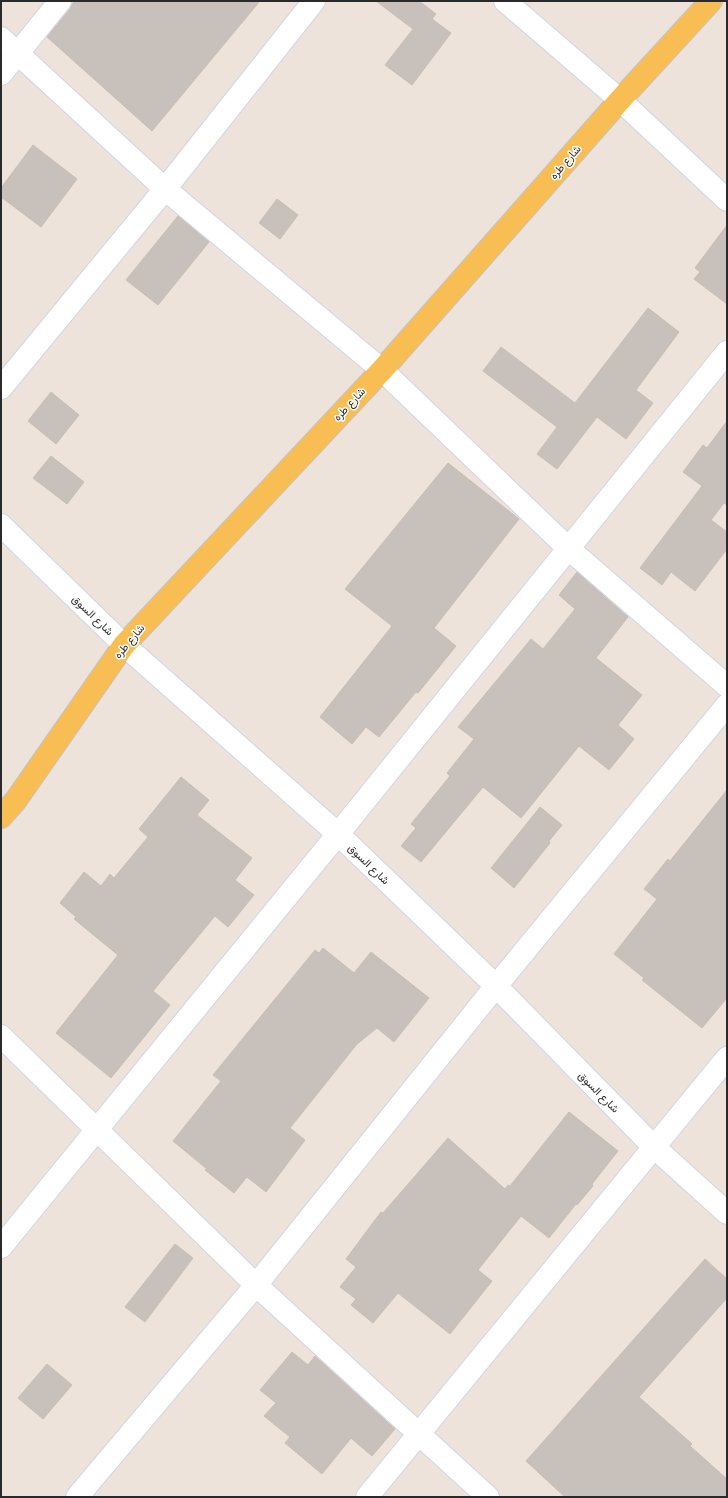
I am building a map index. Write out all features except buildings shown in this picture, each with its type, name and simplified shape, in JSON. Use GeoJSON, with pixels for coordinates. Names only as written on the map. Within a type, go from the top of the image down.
{"type":"FeatureCollection","features":[{"type":"Feature","properties":{"kind":"main road","name":"شارع طره"},"geometry":{"type":"LineString","coordinates":[[1,817],[16,800],[124,645],[382,370],[620,100],[711,1]]}},
{"type":"Feature","properties":{"kind":"street"},"geometry":{"type":"LineString","coordinates":[[1,74],[60,1]]}},
{"type":"Feature","properties":{"kind":"street"},"geometry":{"type":"LineString","coordinates":[[1,388],[165,189],[314,1]]}},
{"type":"Feature","properties":{"kind":"street"},"geometry":{"type":"LineString","coordinates":[[505,1],[620,100],[727,200]]}},
{"type":"Feature","properties":{"kind":"street"},"geometry":{"type":"LineString","coordinates":[[1,38],[165,189],[382,370],[569,549],[727,686]]}},
{"type":"Feature","properties":{"kind":"street"},"geometry":{"type":"LineString","coordinates":[[1,1247],[338,834],[727,352]]}},
{"type":"Feature","properties":{"kind":"street","name":"شارع السوق"},"geometry":{"type":"LineString","coordinates":[[1,525],[124,645],[338,834],[496,986],[654,1147],[727,1213]]}},
{"type":"Feature","properties":{"kind":"street"},"geometry":{"type":"LineString","coordinates":[[77,1497],[256,1285],[496,986],[727,705]]}},
{"type":"Feature","properties":{"kind":"street"},"geometry":{"type":"LineString","coordinates":[[1,1036],[256,1285],[488,1497]]}},
{"type":"Feature","properties":{"kind":"street"},"geometry":{"type":"LineString","coordinates":[[367,1497],[727,1058]]}}]}
